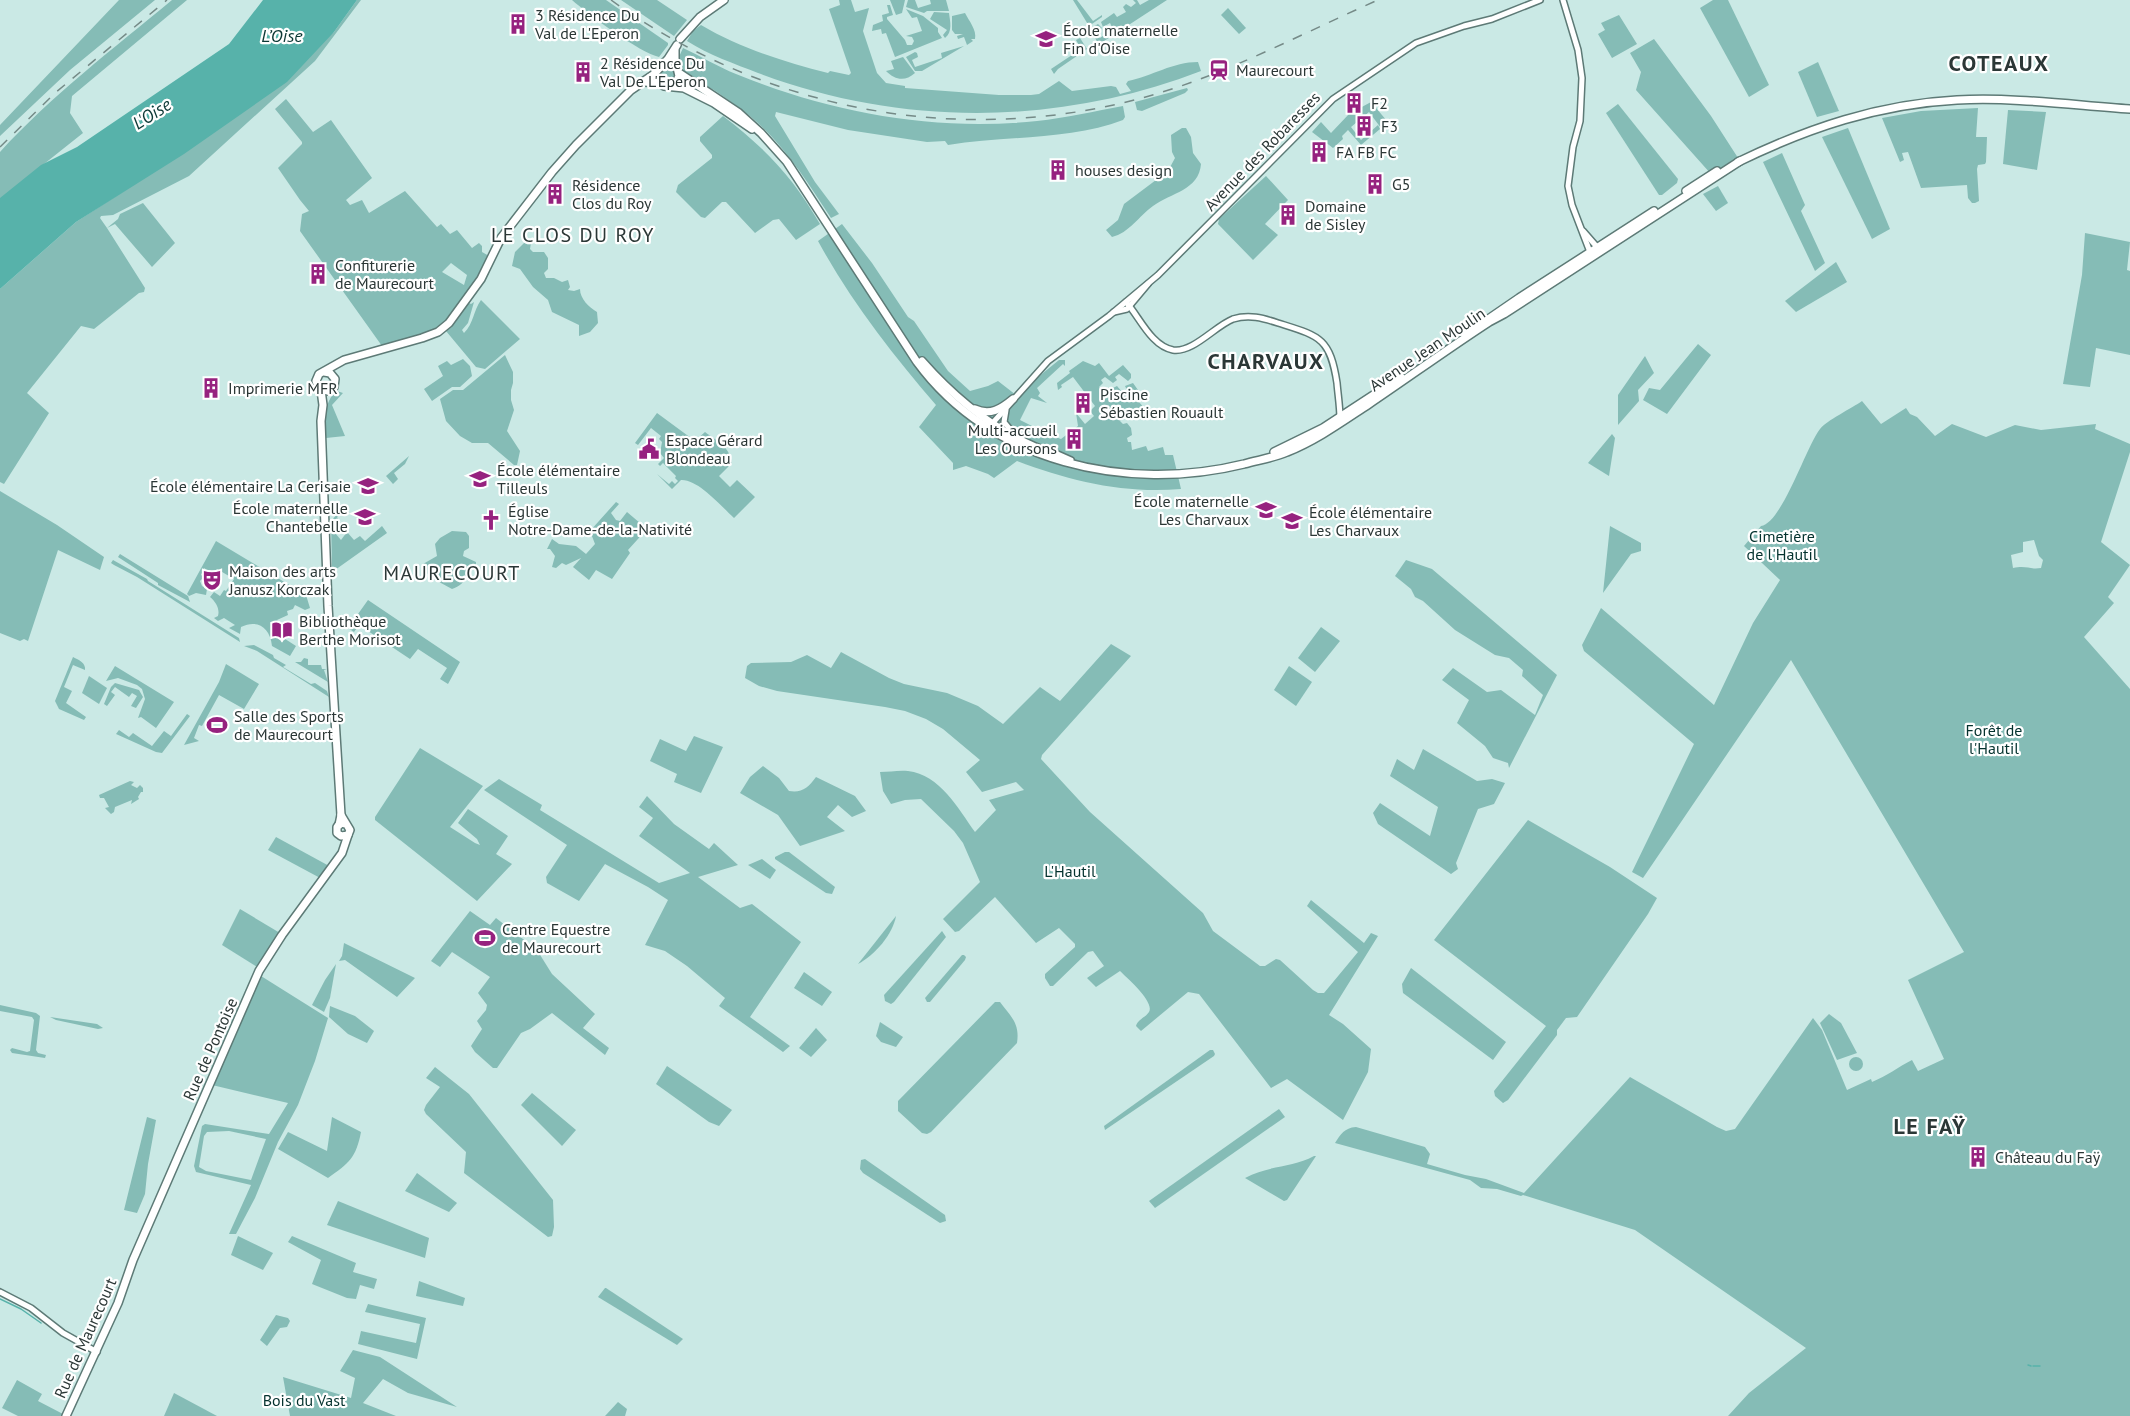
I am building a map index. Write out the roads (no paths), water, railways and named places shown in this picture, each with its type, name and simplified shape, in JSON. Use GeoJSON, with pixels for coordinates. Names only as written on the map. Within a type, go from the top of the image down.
{"type":"FeatureCollection","features":[{"type":"Feature","properties":{"kind":"main road"},"geometry":{"type":"LineString","coordinates":[[680,39],[700,17],[723,1]]}},
{"type":"Feature","properties":{"kind":"main road"},"geometry":{"type":"LineString","coordinates":[[343,824],[337,831],[344,835],[350,830],[343,824],[341,815],[322,451],[323,411],[321,390],[316,381],[319,374],[350,357],[438,332],[453,319],[487,268],[501,238],[552,172],[576,144],[626,95],[664,63],[677,45],[676,83],[670,86]]}},
{"type":"Feature","properties":{"kind":"main road"},"geometry":{"type":"LineString","coordinates":[[664,63],[672,64],[739,113],[779,152],[811,195],[925,372],[949,398],[982,425],[1017,445],[1059,460],[1107,471],[1179,475],[1245,464]]}},
{"type":"Feature","properties":{"kind":"main road"},"geometry":{"type":"LineString","coordinates":[[656,71],[659,83]]}},
{"type":"Feature","properties":{"kind":"main road"},"geometry":{"type":"LineString","coordinates":[[642,82],[684,88],[720,107],[779,152]]}},
{"type":"Feature","properties":{"kind":"main road"},"geometry":{"type":"LineString","coordinates":[[1597,250],[1740,161],[1778,143],[1860,114],[1922,103],[1958,100],[2007,100],[2130,109]]}},
{"type":"Feature","properties":{"kind":"main road","name":"Avenue Jean Moulin"},"geometry":{"type":"LineString","coordinates":[[1245,464],[1267,459],[1303,445],[1590,252],[1597,250]]}},
{"type":"Feature","properties":{"kind":"main road","name":"Avenue Jean Moulin"},"geometry":{"type":"LineString","coordinates":[[1245,464],[1276,452],[1340,420],[1504,314],[1597,250]]}},
{"type":"Feature","properties":{"kind":"main road"},"geometry":{"type":"LineString","coordinates":[[902,337],[954,395],[992,424],[1029,444],[1107,471]]}},
{"type":"Feature","properties":{"kind":"main road"},"geometry":{"type":"LineString","coordinates":[[921,360],[955,393],[978,411],[997,411],[1013,399]]}},
{"type":"Feature","properties":{"kind":"main road"},"geometry":{"type":"LineString","coordinates":[[323,411],[335,382],[334,369],[339,362]]}},
{"type":"Feature","properties":{"kind":"main road"},"geometry":{"type":"LineString","coordinates":[[324,372],[333,375]]}},
{"type":"Feature","properties":{"kind":"main road"},"geometry":{"type":"LineString","coordinates":[[321,390],[330,390]]}},
{"type":"Feature","properties":{"kind":"main road","name":"Rue de Pontoise"},"geometry":{"type":"LineString","coordinates":[[129,1271],[259,971],[342,852],[344,835]]}},
{"type":"Feature","properties":{"kind":"main road","name":"Rue de Maurecourt"},"geometry":{"type":"LineString","coordinates":[[66,1416],[97,1352],[129,1271]]}},
{"type":"Feature","properties":{"kind":"street","name":"Avenue des Robaresses"},"geometry":{"type":"LineString","coordinates":[[992,424],[1048,361],[1114,312],[1128,307],[1144,285],[1148,284],[1198,237],[1333,99],[1416,43],[1507,14],[1540,0]]}},
{"type":"Feature","properties":{"kind":"street"},"geometry":{"type":"LineString","coordinates":[[1563,0],[1581,64],[1580,121],[1567,178],[1570,197],[1590,252]]}},
{"type":"Feature","properties":{"kind":"street"},"geometry":{"type":"LineString","coordinates":[[1580,227],[1597,250]]}},
{"type":"Feature","properties":{"kind":"street"},"geometry":{"type":"LineString","coordinates":[[1128,307],[1159,343],[1173,350],[1189,347],[1224,324],[1244,317],[1261,318],[1311,334],[1323,343],[1332,357],[1340,420]]}},
{"type":"Feature","properties":{"kind":"street"},"geometry":{"type":"LineString","coordinates":[[949,398],[987,425],[992,424]]}},
{"type":"Feature","properties":{"kind":"street"},"geometry":{"type":"LineString","coordinates":[[1006,409],[1004,422],[1011,432],[1071,460]]}},
{"type":"Feature","properties":{"kind":"street"},"geometry":{"type":"LineString","coordinates":[[0,1292],[31,1308],[63,1333],[97,1352]]}},
{"type":"Feature","properties":{"kind":"water","name":"L’Oise"},"geometry":{"type":"Polygon","coordinates":[[[263,0],[357,0],[334,32],[287,82],[184,154],[76,222],[0,289],[0,198],[41,165],[77,147],[229,44],[263,0]]]}},
{"type":"Feature","properties":{"kind":"waterway"},"geometry":{"type":"LineString","coordinates":[[0,1299],[21,1309],[41,1323]]}},
{"type":"Feature","properties":{"kind":"waterway"},"geometry":{"type":"LineString","coordinates":[[2033,1366],[2040,1366]]}},
{"type":"Feature","properties":{"kind":"railway"},"geometry":{"type":"LineString","coordinates":[[0,147],[55,93],[167,0]]}},
{"type":"Feature","properties":{"kind":"railway"},"geometry":{"type":"LineString","coordinates":[[611,0],[675,40],[742,73],[812,97],[884,112],[957,119],[1031,117],[1105,107],[1178,87],[1254,57],[1378,0]]}},
{"type":"Feature","properties":{"kind":"place","name":"3 Résidence Du Val de L'Eperon"},"geometry":{"type":"Point","coordinates":[518,24]}},
{"type":"Feature","properties":{"kind":"place","name":"École maternelle Fin d'Oise"},"geometry":{"type":"Point","coordinates":[1046,39]}},
{"type":"Feature","properties":{"kind":"place","name":"Maurecourt"},"geometry":{"type":"Point","coordinates":[1219,70]}},
{"type":"Feature","properties":{"kind":"place","name":"2 Résidence Du Val De L'Eperon"},"geometry":{"type":"Point","coordinates":[583,72]}},
{"type":"Feature","properties":{"kind":"place","name":"F2"},"geometry":{"type":"Point","coordinates":[1354,103]}},
{"type":"Feature","properties":{"kind":"place","name":"F3"},"geometry":{"type":"Point","coordinates":[1364,126]}},
{"type":"Feature","properties":{"kind":"place","name":"FA FB FC"},"geometry":{"type":"Point","coordinates":[1319,152]}},
{"type":"Feature","properties":{"kind":"place","name":"houses design"},"geometry":{"type":"Point","coordinates":[1058,170]}},
{"type":"Feature","properties":{"kind":"place","name":"G5"},"geometry":{"type":"Point","coordinates":[1375,184]}},
{"type":"Feature","properties":{"kind":"place","name":"Résidence Clos du Roy"},"geometry":{"type":"Point","coordinates":[555,194]}},
{"type":"Feature","properties":{"kind":"place","name":"Domaine de Sisley"},"geometry":{"type":"Point","coordinates":[1288,215]}},
{"type":"Feature","properties":{"kind":"place","name":"Confiturerie de Maurecourt"},"geometry":{"type":"Point","coordinates":[318,274]}},
{"type":"Feature","properties":{"kind":"place","name":"Imprimerie MFR"},"geometry":{"type":"Point","coordinates":[211,388]}},
{"type":"Feature","properties":{"kind":"place","name":"Piscine Sébastien Rouault"},"geometry":{"type":"Point","coordinates":[1083,403]}},
{"type":"Feature","properties":{"kind":"place","name":"Multi-accueil Les Oursons"},"geometry":{"type":"Point","coordinates":[1074,439]}},
{"type":"Feature","properties":{"kind":"place","name":"Espace Gérard Blondeau"},"geometry":{"type":"Point","coordinates":[649,449]}},
{"type":"Feature","properties":{"kind":"place","name":"École élémentaire Tilleuls"},"geometry":{"type":"Point","coordinates":[480,479]}},
{"type":"Feature","properties":{"kind":"place","name":"École élémentaire La Cerisaie"},"geometry":{"type":"Point","coordinates":[368,486]}},
{"type":"Feature","properties":{"kind":"place","name":"École maternelle Les Charvaux"},"geometry":{"type":"Point","coordinates":[1266,510]}},
{"type":"Feature","properties":{"kind":"place","name":"École maternelle Chantebelle"},"geometry":{"type":"Point","coordinates":[365,517]}},
{"type":"Feature","properties":{"kind":"place","name":"Église Notre-Dame-de-la-Nativité"},"geometry":{"type":"Point","coordinates":[491,520]}},
{"type":"Feature","properties":{"kind":"place","name":"École élémentaire Les Charvaux"},"geometry":{"type":"Point","coordinates":[1292,521]}},
{"type":"Feature","properties":{"kind":"place","name":"Maison des arts Janusz Korczak"},"geometry":{"type":"Point","coordinates":[212,580]}},
{"type":"Feature","properties":{"kind":"place","name":"Bibliothèque Berthe Morisot"},"geometry":{"type":"Point","coordinates":[282,630]}},
{"type":"Feature","properties":{"kind":"place","name":"Salle des Sports de Maurecourt"},"geometry":{"type":"Point","coordinates":[217,725]}},
{"type":"Feature","properties":{"kind":"place","name":"Centre Equestre de Maurecourt"},"geometry":{"type":"Point","coordinates":[485,938]}},
{"type":"Feature","properties":{"kind":"place","name":"Château du Faÿ"},"geometry":{"type":"Point","coordinates":[1978,1157]}},
{"type":"Feature","properties":{"kind":"district","name":"COTEAUX"},"geometry":{"type":"Point","coordinates":[1999,63]}},
{"type":"Feature","properties":{"kind":"district","name":"LE CLOS DU ROY"},"geometry":{"type":"Point","coordinates":[573,235]}},
{"type":"Feature","properties":{"kind":"district","name":"CHARVAUX"},"geometry":{"type":"Point","coordinates":[1266,361]}},
{"type":"Feature","properties":{"kind":"district","name":"MAURECOURT"},"geometry":{"type":"Point","coordinates":[452,573]}},
{"type":"Feature","properties":{"kind":"district","name":"LE FAŸ"},"geometry":{"type":"Point","coordinates":[1930,1126]}},
{"type":"Feature","properties":{"kind":"water label","name":"L'Oise"},"geometry":{"type":"Point","coordinates":[152,114]}},
{"type":"Feature","properties":{"kind":"park label","name":"Cimetière de l'Hautil"},"geometry":{"type":"Point","coordinates":[1782,545]}},
{"type":"Feature","properties":{"kind":"park label","name":"Forêt de l'Hautil"},"geometry":{"type":"Point","coordinates":[1994,739]}},
{"type":"Feature","properties":{"kind":"park label","name":"L'Hautil"},"geometry":{"type":"Point","coordinates":[1070,871]}},
{"type":"Feature","properties":{"kind":"park label","name":"Bois du Vast"},"geometry":{"type":"Point","coordinates":[304,1400]}}]}
